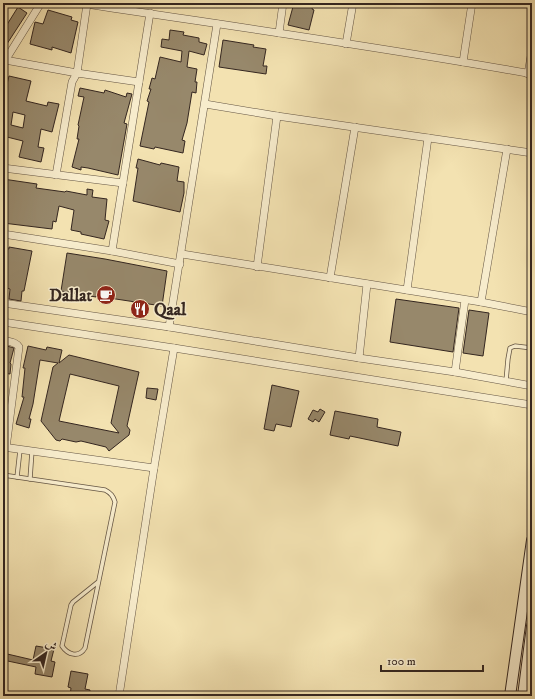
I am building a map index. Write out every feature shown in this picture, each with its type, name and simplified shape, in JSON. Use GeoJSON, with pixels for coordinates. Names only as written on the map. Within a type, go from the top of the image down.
{"type":"FeatureCollection","features":[{"type":"Feature","properties":{"kind":"street"},"geometry":{"type":"LineString","coordinates":[[41,3],[4,62],[139,82]]}},
{"type":"Feature","properties":{"kind":"street"},"geometry":{"type":"LineString","coordinates":[[279,33],[283,3]]}},
{"type":"Feature","properties":{"kind":"street"},"geometry":{"type":"LineString","coordinates":[[346,44],[353,3]]}},
{"type":"Feature","properties":{"kind":"street"},"geometry":{"type":"LineString","coordinates":[[463,62],[472,3]]}},
{"type":"Feature","properties":{"kind":"street"},"geometry":{"type":"LineString","coordinates":[[56,175],[72,82],[77,73],[83,4],[279,33],[530,74],[532,50]]}},
{"type":"Feature","properties":{"kind":"street"},"geometry":{"type":"LineString","coordinates":[[112,251],[150,13]]}},
{"type":"Feature","properties":{"kind":"street"},"geometry":{"type":"LineString","coordinates":[[169,327],[182,254],[217,24]]}},
{"type":"Feature","properties":{"kind":"street"},"geometry":{"type":"LineString","coordinates":[[205,104],[532,153]]}},
{"type":"Feature","properties":{"kind":"street"},"geometry":{"type":"LineString","coordinates":[[257,267],[277,116]]}},
{"type":"Feature","properties":{"kind":"street"},"geometry":{"type":"LineString","coordinates":[[330,278],[355,127]]}},
{"type":"Feature","properties":{"kind":"street"},"geometry":{"type":"LineString","coordinates":[[407,290],[428,138]]}},
{"type":"Feature","properties":{"kind":"street"},"geometry":{"type":"LineString","coordinates":[[480,302],[507,150]]}},
{"type":"Feature","properties":{"kind":"street"},"geometry":{"type":"LineString","coordinates":[[3,168],[123,183]]}},
{"type":"Feature","properties":{"kind":"street"},"geometry":{"type":"LineString","coordinates":[[3,234],[112,251],[180,264]]}},
{"type":"Feature","properties":{"kind":"street"},"geometry":{"type":"LineString","coordinates":[[182,254],[480,302],[532,312]]}},
{"type":"Feature","properties":{"kind":"street"},"geometry":{"type":"LineString","coordinates":[[359,358],[368,284]]}},
{"type":"Feature","properties":{"kind":"street"},"geometry":{"type":"LineString","coordinates":[[455,372],[465,300]]}},
{"type":"Feature","properties":{"kind":"street"},"geometry":{"type":"LineString","coordinates":[[3,303],[169,327],[455,372],[532,386]]}},
{"type":"Feature","properties":{"kind":"street"},"geometry":{"type":"LineString","coordinates":[[3,322],[532,405]]}},
{"type":"Feature","properties":{"kind":"street"},"geometry":{"type":"LineString","coordinates":[[3,340],[13,342],[19,347],[7,414],[4,447],[154,468]]}},
{"type":"Feature","properties":{"kind":"street"},"geometry":{"type":"LineString","coordinates":[[119,696],[174,348]]}},
{"type":"Feature","properties":{"kind":"street"},"geometry":{"type":"LineString","coordinates":[[510,696],[532,540]]}},
{"type":"Feature","properties":{"kind":"street"},"geometry":{"type":"LineString","coordinates":[[523,696],[529,679],[532,626]]}},
{"type":"Feature","properties":{"kind":"lane"},"geometry":{"type":"LineString","coordinates":[[506,381],[510,348],[515,346],[532,348]]}},
{"type":"Feature","properties":{"kind":"lane"},"geometry":{"type":"LineString","coordinates":[[17,477],[20,450]]}},
{"type":"Feature","properties":{"kind":"lane"},"geometry":{"type":"LineString","coordinates":[[30,479],[32,451]]}},
{"type":"Feature","properties":{"kind":"lane"},"geometry":{"type":"LineString","coordinates":[[3,475],[105,490],[110,492],[115,502],[85,648],[78,654],[66,652],[62,646],[69,609],[73,602],[98,582]]}},
{"type":"Feature","properties":{"kind":"building"},"geometry":{"type":"Polygon","coordinates":[[[294,3],[314,3],[312,9],[314,10],[309,30],[288,25],[294,3]]]}},
{"type":"Feature","properties":{"kind":"building"},"geometry":{"type":"Polygon","coordinates":[[[18,7],[27,13],[3,50],[3,31],[18,7]]]}},
{"type":"Feature","properties":{"kind":"building"},"geometry":{"type":"Polygon","coordinates":[[[48,10],[72,17],[71,20],[78,22],[71,53],[52,47],[52,50],[30,44],[35,22],[43,24],[48,10]]]}},
{"type":"Feature","properties":{"kind":"building"},"geometry":{"type":"Polygon","coordinates":[[[170,30],[184,32],[183,35],[199,38],[199,42],[207,44],[204,55],[189,51],[187,67],[197,69],[195,82],[197,82],[196,93],[192,92],[187,123],[182,140],[185,141],[183,153],[155,147],[154,149],[140,146],[149,102],[147,101],[151,89],[149,89],[152,78],[155,79],[160,57],[181,62],[182,51],[161,47],[162,39],[169,40],[170,30]]]}},
{"type":"Feature","properties":{"kind":"building"},"geometry":{"type":"Polygon","coordinates":[[[223,40],[254,45],[253,47],[266,49],[263,66],[267,66],[266,74],[219,67],[223,40]]]}},
{"type":"Feature","properties":{"kind":"building"},"geometry":{"type":"Polygon","coordinates":[[[9,76],[31,81],[26,101],[47,106],[48,102],[59,104],[52,132],[41,129],[38,147],[44,148],[41,162],[19,157],[23,141],[3,136],[3,88],[6,88],[9,76]],[[13,112],[11,125],[23,128],[25,115],[13,112]]]}},
{"type":"Feature","properties":{"kind":"building"},"geometry":{"type":"Polygon","coordinates":[[[80,88],[104,93],[105,90],[126,97],[127,93],[132,94],[124,123],[127,124],[118,175],[88,168],[81,167],[81,170],[72,167],[79,139],[77,139],[78,125],[84,97],[78,96],[80,88]]]}},
{"type":"Feature","properties":{"kind":"building"},"geometry":{"type":"Polygon","coordinates":[[[138,159],[160,165],[161,163],[179,167],[177,181],[184,182],[184,193],[180,212],[133,201],[138,159]]]}},
{"type":"Feature","properties":{"kind":"building"},"geometry":{"type":"Polygon","coordinates":[[[3,179],[37,184],[36,188],[87,195],[87,189],[93,190],[92,197],[107,199],[105,220],[109,221],[104,239],[81,234],[81,232],[71,230],[74,210],[59,206],[56,222],[53,221],[52,229],[3,223],[3,179]]]}},
{"type":"Feature","properties":{"kind":"building"},"geometry":{"type":"Polygon","coordinates":[[[9,247],[32,251],[21,301],[9,299],[10,289],[3,287],[3,252],[4,248],[9,249],[9,247]]]}},
{"type":"Feature","properties":{"kind":"building"},"geometry":{"type":"Polygon","coordinates":[[[67,253],[167,271],[162,306],[61,291],[67,253]]]}},
{"type":"Feature","properties":{"kind":"building"},"geometry":{"type":"Polygon","coordinates":[[[396,299],[459,308],[453,352],[390,342],[396,299]]]}},
{"type":"Feature","properties":{"kind":"building"},"geometry":{"type":"Polygon","coordinates":[[[469,310],[489,313],[483,356],[463,353],[469,310]]]}},
{"type":"Feature","properties":{"kind":"building"},"geometry":{"type":"Polygon","coordinates":[[[3,345],[14,348],[10,363],[10,374],[3,373],[3,345]]]}},
{"type":"Feature","properties":{"kind":"building"},"geometry":{"type":"Polygon","coordinates":[[[28,346],[46,350],[47,347],[62,350],[59,363],[69,355],[139,372],[127,426],[130,430],[129,435],[109,451],[106,447],[81,441],[76,442],[62,439],[60,441],[56,440],[41,421],[53,367],[58,363],[40,360],[29,419],[31,419],[29,428],[16,424],[24,397],[22,397],[25,368],[23,368],[28,346]],[[70,374],[59,421],[119,433],[111,423],[119,386],[70,374]]]}},
{"type":"Feature","properties":{"kind":"building"},"geometry":{"type":"Polygon","coordinates":[[[272,385],[299,391],[291,427],[276,424],[274,431],[264,429],[272,385]]]}},
{"type":"Feature","properties":{"kind":"building"},"geometry":{"type":"Polygon","coordinates":[[[147,388],[158,389],[156,400],[146,398],[147,388]]]}},
{"type":"Feature","properties":{"kind":"building"},"geometry":{"type":"Polygon","coordinates":[[[320,409],[325,412],[319,422],[315,419],[313,422],[308,419],[313,410],[318,412],[320,409]]]}},
{"type":"Feature","properties":{"kind":"building"},"geometry":{"type":"Polygon","coordinates":[[[335,411],[378,419],[377,427],[401,432],[398,446],[350,436],[349,439],[330,435],[335,411]]]}},
{"type":"Feature","properties":{"kind":"building"},"geometry":{"type":"Polygon","coordinates":[[[36,646],[54,649],[51,661],[55,662],[52,677],[35,674],[36,667],[3,660],[3,653],[33,660],[36,646]]]}},
{"type":"Feature","properties":{"kind":"building"},"geometry":{"type":"Polygon","coordinates":[[[71,671],[88,674],[85,689],[90,690],[89,696],[70,696],[71,688],[68,687],[71,671]]]}},
{"type":"Feature","properties":{"kind":"place","name":"Dallat"},"geometry":{"type":"Point","coordinates":[106,295]}},
{"type":"Feature","properties":{"kind":"place","name":"Qaal"},"geometry":{"type":"Point","coordinates":[140,309]}}]}
